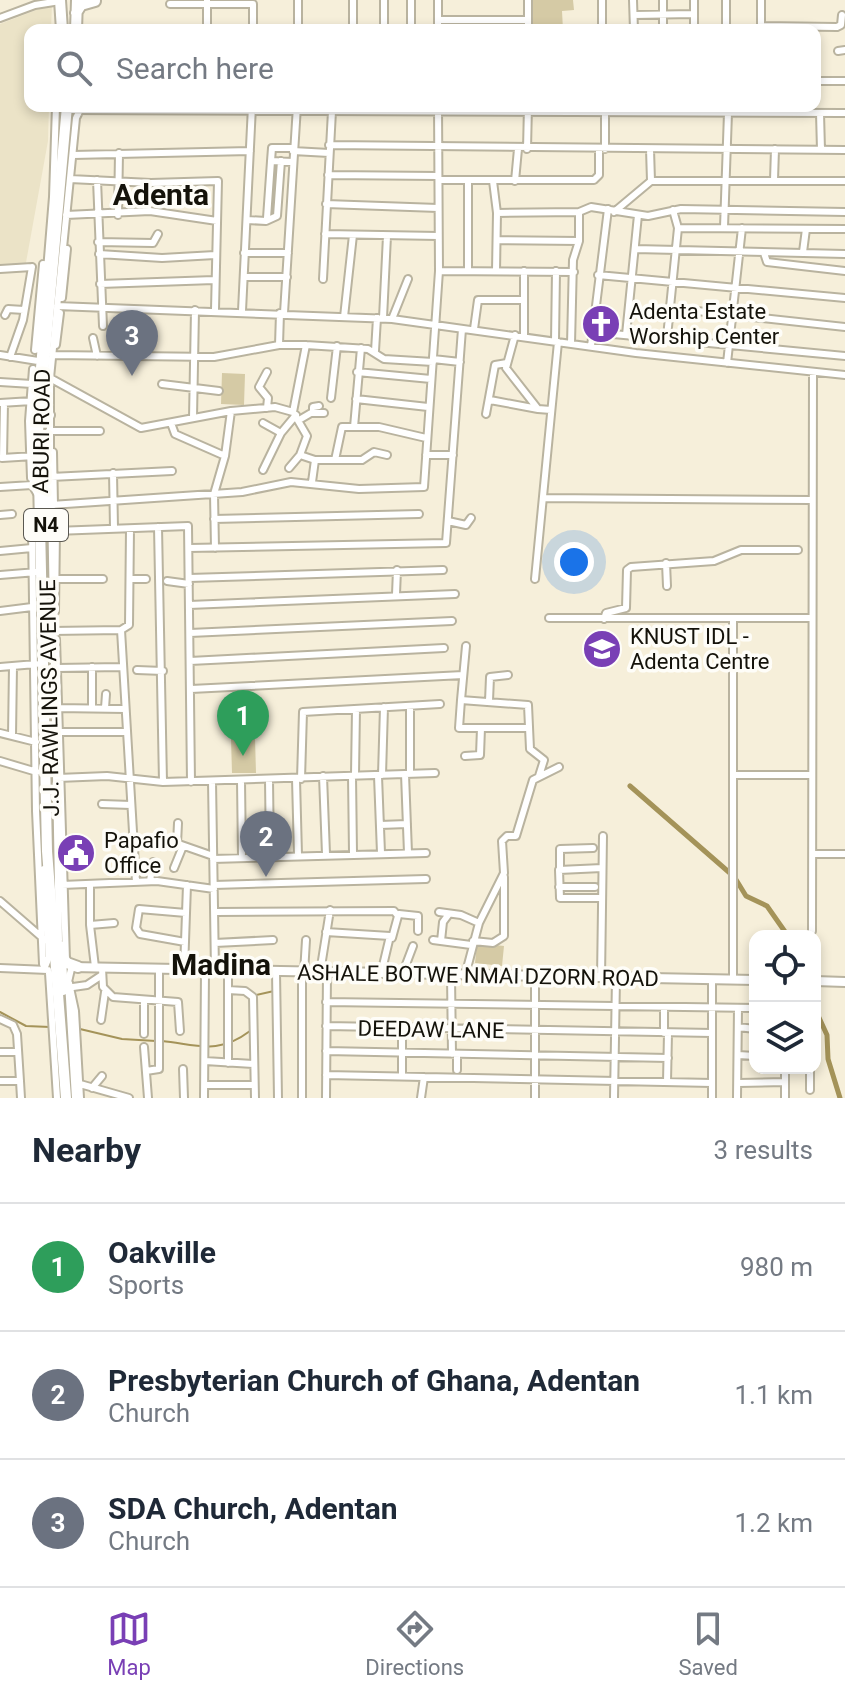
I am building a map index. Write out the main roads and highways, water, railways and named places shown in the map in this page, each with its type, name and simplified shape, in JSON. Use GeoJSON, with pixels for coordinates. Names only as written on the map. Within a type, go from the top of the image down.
{"type":"FeatureCollection","features":[{"type":"Feature","properties":{"kind":"highway"},"geometry":{"type":"LineString","coordinates":[[60,24],[74,2]]}},
{"type":"Feature","properties":{"kind":"highway"},"geometry":{"type":"LineString","coordinates":[[74,2],[76,24]]}},
{"type":"Feature","properties":{"kind":"highway","name":"ABURI ROAD"},"geometry":{"type":"LineString","coordinates":[[55,962],[46,505],[44,482],[34,449],[47,260],[72,112]]}},
{"type":"Feature","properties":{"kind":"highway","name":"N4"},"geometry":{"type":"LineString","coordinates":[[44,482],[73,112]]}},
{"type":"Feature","properties":{"kind":"highway","name":"J.J. RAWLINGS AVENUE"},"geometry":{"type":"LineString","coordinates":[[46,505],[44,573],[54,839],[55,962]]}},
{"type":"Feature","properties":{"kind":"highway"},"geometry":{"type":"LineString","coordinates":[[55,962],[63,988],[72,1057],[69,1098]]}},
{"type":"Feature","properties":{"kind":"highway"},"geometry":{"type":"LineString","coordinates":[[63,988],[69,1098]]}},
{"type":"Feature","properties":{"kind":"main road","name":"ASHALE BOTWE NMAI DZORN ROAD"},"geometry":{"type":"LineString","coordinates":[[55,962],[101,970],[749,980]]}},
{"type":"Feature","properties":{"kind":"main road"},"geometry":{"type":"LineString","coordinates":[[821,981],[845,982]]}},
{"type":"Feature","properties":{"kind":"waterway"},"geometry":{"type":"LineString","coordinates":[[630,786],[731,874]]}},
{"type":"Feature","properties":{"kind":"waterway"},"geometry":{"type":"LineString","coordinates":[[735,878],[746,896],[767,906],[784,930]]}},
{"type":"Feature","properties":{"kind":"waterway"},"geometry":{"type":"LineString","coordinates":[[252,996],[274,991]]}},
{"type":"Feature","properties":{"kind":"waterway"},"geometry":{"type":"LineString","coordinates":[[0,1012],[26,1026],[50,1027]]}},
{"type":"Feature","properties":{"kind":"waterway"},"geometry":{"type":"LineString","coordinates":[[821,1022],[827,1035],[828,1059],[840,1098]]}},
{"type":"Feature","properties":{"kind":"waterway"},"geometry":{"type":"LineString","coordinates":[[162,1041],[218,1046],[239,1038],[250,1031],[251,1026]]}},
{"type":"Feature","properties":{"kind":"waterway"},"geometry":{"type":"LineString","coordinates":[[80,1029],[122,1039],[156,1041]]}},
{"type":"Feature","properties":{"kind":"place","name":"Adenta Estate Worship Center"},"geometry":{"type":"Point","coordinates":[601,324]}},
{"type":"Feature","properties":{"kind":"place","name":"SDA Church, Adentan"},"geometry":{"type":"Point","coordinates":[132,376]}},
{"type":"Feature","properties":{"kind":"place","name":"KNUST IDL - Adenta Centre"},"geometry":{"type":"Point","coordinates":[602,649]}},
{"type":"Feature","properties":{"kind":"place","name":"Oakville"},"geometry":{"type":"Point","coordinates":[243,756]}},
{"type":"Feature","properties":{"kind":"place","name":"Papafio Office"},"geometry":{"type":"Point","coordinates":[76,853]}},
{"type":"Feature","properties":{"kind":"place","name":"Presbyterian Church of Ghana, Adentan"},"geometry":{"type":"Point","coordinates":[266,877]}},
{"type":"Feature","properties":{"kind":"district","name":"Adenta"},"geometry":{"type":"Point","coordinates":[161,195]}},
{"type":"Feature","properties":{"kind":"district","name":"Madina"},"geometry":{"type":"Point","coordinates":[221,965]}}]}
